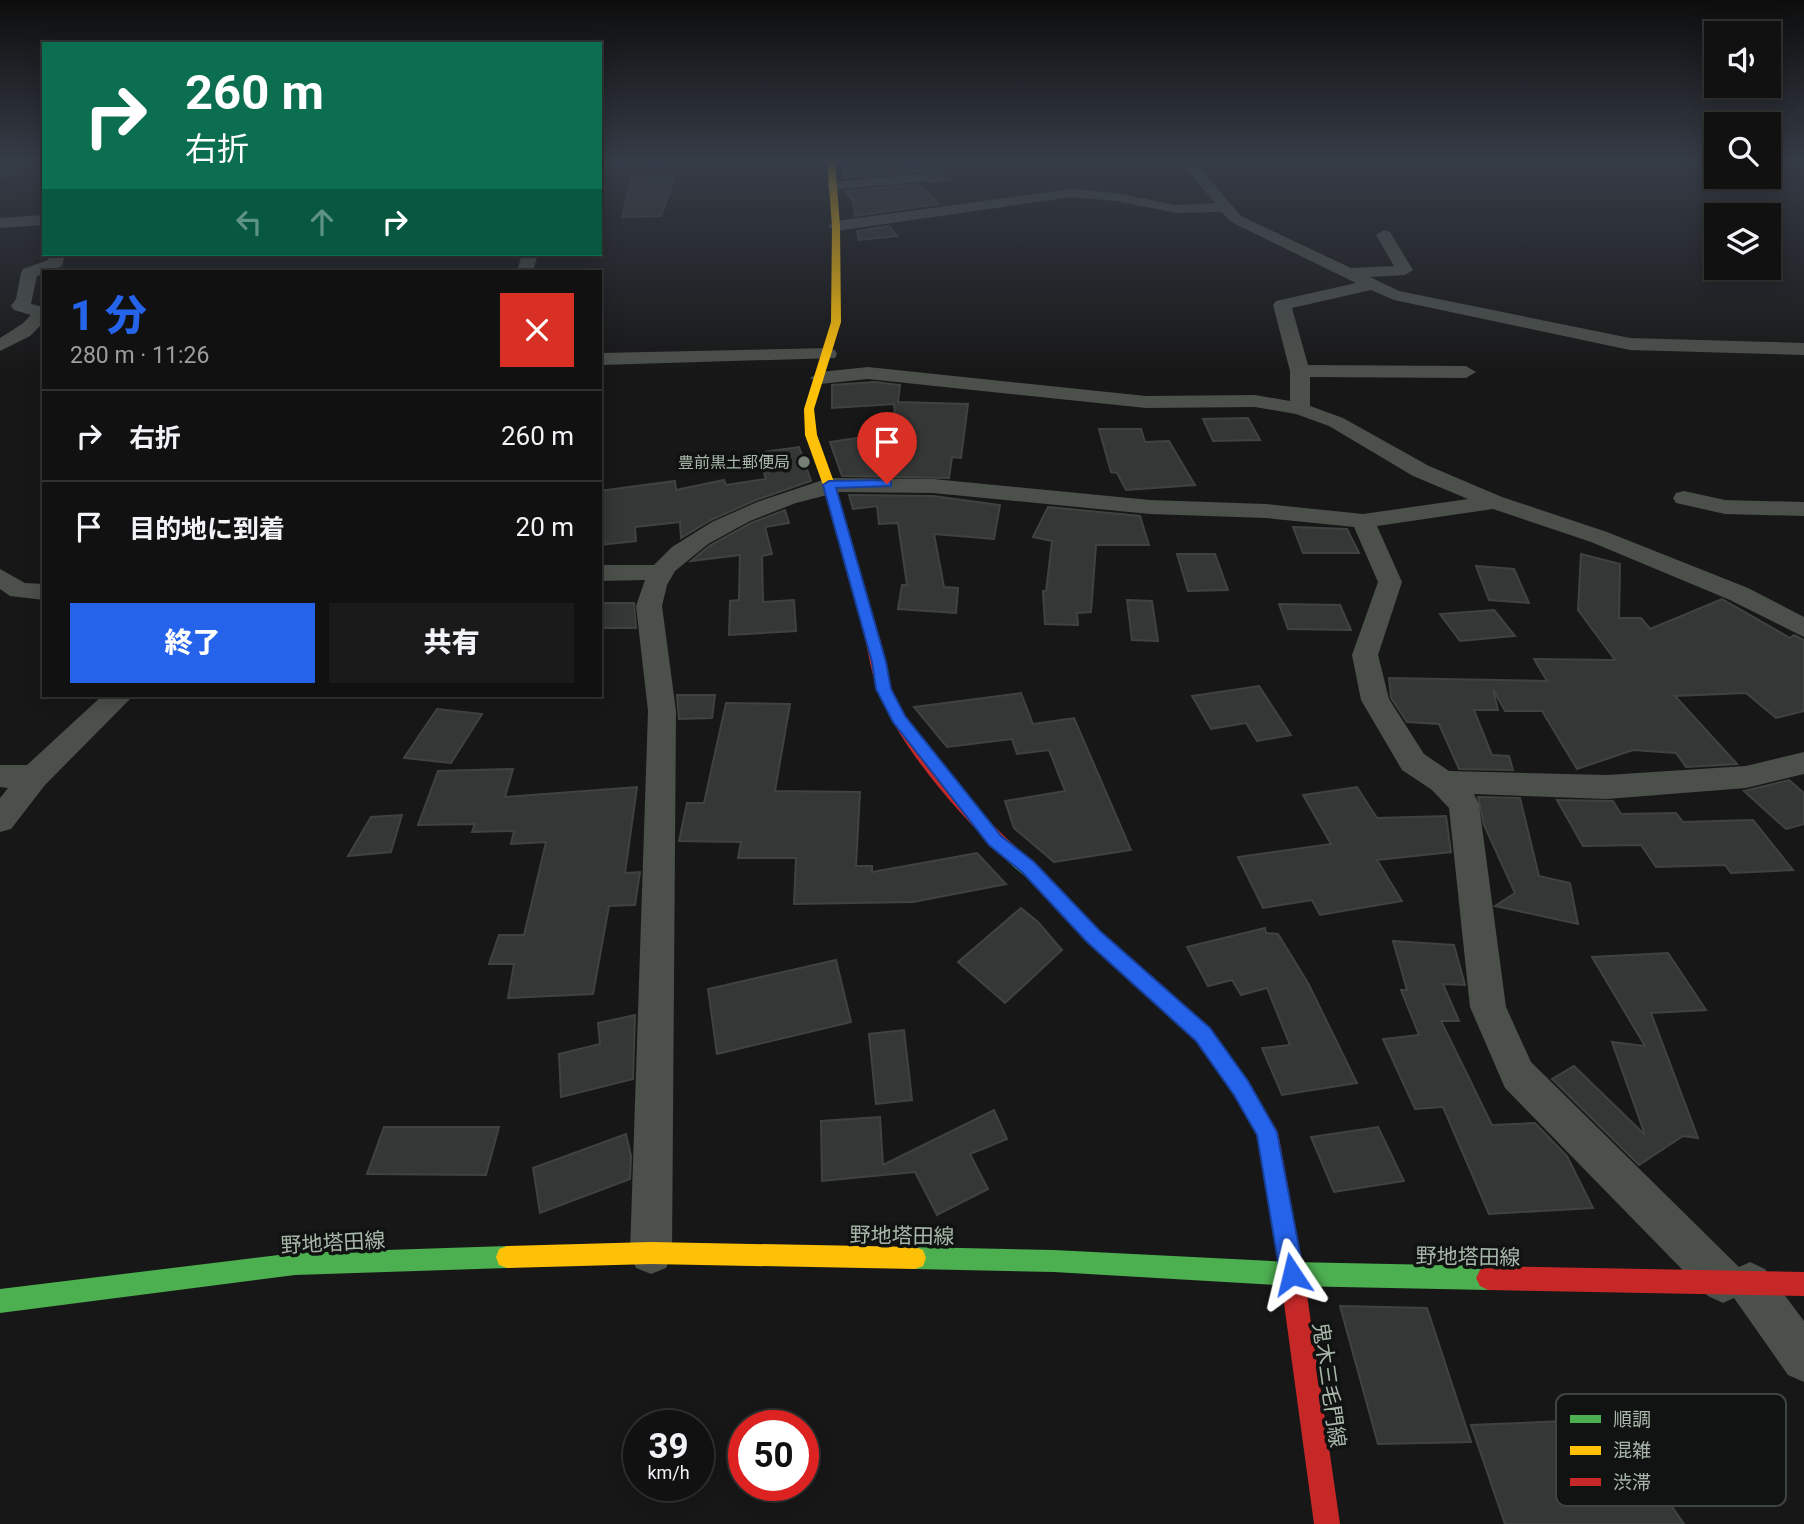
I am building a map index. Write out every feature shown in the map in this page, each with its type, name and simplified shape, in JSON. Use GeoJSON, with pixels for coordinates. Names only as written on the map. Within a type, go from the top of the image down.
{"type":"FeatureCollection","features":[{"type":"Feature","properties":{"kind":"main road"},"geometry":{"type":"LineString","coordinates":[[820,378],[836,322],[836,231]]}},
{"type":"Feature","properties":{"kind":"main road","name":"鬼木三毛門線"},"geometry":{"type":"LineString","coordinates":[[820,378],[809,410],[811,435],[830,486],[876,650],[884,689],[899,719],[995,840],[1028,867],[1094,937],[1203,1035],[1241,1088],[1267,1132],[1292,1274],[1327,1524]]}},
{"type":"Feature","properties":{"kind":"main road","name":"野地塔田線"},"geometry":{"type":"LineString","coordinates":[[0,1301],[295,1264],[651,1253],[1054,1261],[1292,1274],[1804,1284]]}},
{"type":"Feature","properties":{"kind":"street"},"geometry":{"type":"LineString","coordinates":[[1261,231],[1371,285],[1419,302],[1630,344],[1804,349]]}},
{"type":"Feature","properties":{"kind":"street"},"geometry":{"type":"LineString","coordinates":[[1349,273],[1405,270],[1384,235]]}},
{"type":"Feature","properties":{"kind":"street"},"geometry":{"type":"LineString","coordinates":[[0,345],[26,331],[37,319],[40,312],[20,306],[25,299],[29,274],[56,263],[57,256]]}},
{"type":"Feature","properties":{"kind":"street"},"geometry":{"type":"LineString","coordinates":[[1300,409],[1300,372],[1282,305],[1371,285]]}},
{"type":"Feature","properties":{"kind":"street"},"geometry":{"type":"LineString","coordinates":[[602,359],[828,354]]}},
{"type":"Feature","properties":{"kind":"street"},"geometry":{"type":"LineString","coordinates":[[1300,372],[1466,372]]}},
{"type":"Feature","properties":{"kind":"street"},"geometry":{"type":"LineString","coordinates":[[820,378],[868,373],[1146,402],[1255,401],[1300,409],[1336,422],[1421,471],[1494,502],[1599,537],[1739,594],[1804,628]]}},
{"type":"Feature","properties":{"kind":"street"},"geometry":{"type":"LineString","coordinates":[[651,1253],[662,711],[649,606],[662,572],[691,546],[733,521],[789,498],[830,486],[933,486],[1150,507],[1266,511],[1363,521],[1494,502]]}},
{"type":"Feature","properties":{"kind":"street"},"geometry":{"type":"LineString","coordinates":[[1684,498],[1726,507],[1804,509]]}},
{"type":"Feature","properties":{"kind":"street"},"geometry":{"type":"LineString","coordinates":[[1363,521],[1390,582],[1364,655],[1375,700],[1413,762],[1443,782],[1464,804],[1488,1007],[1518,1075],[1738,1283],[1804,1359]]}},
{"type":"Feature","properties":{"kind":"street"},"geometry":{"type":"LineString","coordinates":[[602,573],[662,572]]}},
{"type":"Feature","properties":{"kind":"street"},"geometry":{"type":"LineString","coordinates":[[0,578],[19,590],[42,592]]}},
{"type":"Feature","properties":{"kind":"street"},"geometry":{"type":"LineString","coordinates":[[0,820],[34,777],[118,697]]}},
{"type":"Feature","properties":{"kind":"street"},"geometry":{"type":"LineString","coordinates":[[1443,782],[1607,787],[1746,777],[1804,763]]}},
{"type":"Feature","properties":{"kind":"street"},"geometry":{"type":"LineString","coordinates":[[0,776],[34,777]]}},
{"type":"Feature","properties":{"kind":"building"},"geometry":{"type":"Polygon","coordinates":[[[857,231],[893,231],[897,236],[859,240],[857,231]]]}},
{"type":"Feature","properties":{"kind":"building"},"geometry":{"type":"Polygon","coordinates":[[[875,382],[900,385],[898,402],[968,404],[961,458],[952,457],[949,478],[842,476],[830,442],[897,432],[894,404],[832,408],[832,385],[875,382]]]}},
{"type":"Feature","properties":{"kind":"building"},"geometry":{"type":"Polygon","coordinates":[[[1248,418],[1260,440],[1213,441],[1203,419],[1248,418]]]}},
{"type":"Feature","properties":{"kind":"building"},"geometry":{"type":"Polygon","coordinates":[[[1099,429],[1141,429],[1145,442],[1169,441],[1195,485],[1126,490],[1117,473],[1111,472],[1099,429]]]}},
{"type":"Feature","properties":{"kind":"building"},"geometry":{"type":"Polygon","coordinates":[[[799,447],[811,481],[756,500],[711,520],[681,538],[680,522],[635,527],[636,541],[602,545],[602,491],[675,481],[676,490],[724,480],[726,485],[766,479],[757,453],[799,447]]]}},
{"type":"Feature","properties":{"kind":"building"},"geometry":{"type":"Polygon","coordinates":[[[849,495],[933,496],[1000,505],[994,539],[934,534],[944,587],[958,588],[956,613],[898,609],[902,585],[907,585],[898,523],[879,524],[877,506],[853,509],[849,495]]]}},
{"type":"Feature","properties":{"kind":"building"},"geometry":{"type":"Polygon","coordinates":[[[1048,507],[1140,516],[1149,545],[1096,545],[1091,612],[1077,613],[1078,625],[1045,624],[1043,591],[1046,591],[1052,541],[1033,537],[1048,507]]]}},
{"type":"Feature","properties":{"kind":"building"},"geometry":{"type":"Polygon","coordinates":[[[785,510],[789,523],[765,527],[772,554],[762,556],[763,602],[794,600],[796,631],[729,635],[730,601],[739,600],[740,555],[691,561],[709,546],[751,523],[785,510]]]}},
{"type":"Feature","properties":{"kind":"building"},"geometry":{"type":"Polygon","coordinates":[[[1293,527],[1347,529],[1359,553],[1303,553],[1293,527]]]}},
{"type":"Feature","properties":{"kind":"building"},"geometry":{"type":"Polygon","coordinates":[[[1177,554],[1215,554],[1228,590],[1188,591],[1177,554]]]}},
{"type":"Feature","properties":{"kind":"building"},"geometry":{"type":"Polygon","coordinates":[[[1581,554],[1620,564],[1619,618],[1641,618],[1650,629],[1722,599],[1790,638],[1794,635],[1804,640],[1804,711],[1776,718],[1746,693],[1675,696],[1737,764],[1686,767],[1676,753],[1633,750],[1577,769],[1542,711],[1505,711],[1493,689],[1498,710],[1474,710],[1492,755],[1509,756],[1513,770],[1459,769],[1439,724],[1407,722],[1391,698],[1389,678],[1547,681],[1534,659],[1615,660],[1578,610],[1581,554]]]}},
{"type":"Feature","properties":{"kind":"building"},"geometry":{"type":"Polygon","coordinates":[[[1476,566],[1514,569],[1529,603],[1489,600],[1476,566]]]}},
{"type":"Feature","properties":{"kind":"building"},"geometry":{"type":"Polygon","coordinates":[[[1127,600],[1152,601],[1158,641],[1132,640],[1127,600]]]}},
{"type":"Feature","properties":{"kind":"building"},"geometry":{"type":"Polygon","coordinates":[[[602,603],[634,603],[636,628],[602,628],[602,603]]]}},
{"type":"Feature","properties":{"kind":"building"},"geometry":{"type":"Polygon","coordinates":[[[1279,604],[1340,605],[1351,630],[1288,629],[1279,604]]]}},
{"type":"Feature","properties":{"kind":"building"},"geometry":{"type":"Polygon","coordinates":[[[1494,610],[1515,636],[1460,641],[1440,614],[1494,610]]]}},
{"type":"Feature","properties":{"kind":"building"},"geometry":{"type":"Polygon","coordinates":[[[1259,686],[1291,735],[1257,741],[1246,723],[1211,729],[1192,696],[1259,686]]]}},
{"type":"Feature","properties":{"kind":"building"},"geometry":{"type":"Polygon","coordinates":[[[1021,693],[1033,724],[1074,718],[1131,850],[1054,862],[1014,828],[1005,801],[1065,791],[1049,750],[1017,754],[1012,739],[947,747],[914,707],[1021,693]]]}},
{"type":"Feature","properties":{"kind":"building"},"geometry":{"type":"Polygon","coordinates":[[[677,695],[715,695],[712,718],[679,719],[677,695]]]}},
{"type":"Feature","properties":{"kind":"building"},"geometry":{"type":"Polygon","coordinates":[[[726,703],[790,704],[775,791],[860,792],[856,866],[872,866],[872,872],[977,853],[1006,884],[913,902],[794,904],[796,858],[738,858],[741,842],[679,841],[687,803],[704,803],[726,703]]]}},
{"type":"Feature","properties":{"kind":"building"},"geometry":{"type":"Polygon","coordinates":[[[437,709],[482,714],[451,763],[404,758],[437,709]]]}},
{"type":"Feature","properties":{"kind":"building"},"geometry":{"type":"Polygon","coordinates":[[[513,769],[505,797],[637,787],[625,873],[640,872],[635,905],[609,906],[593,994],[508,998],[514,964],[489,964],[499,935],[524,935],[546,842],[511,844],[514,831],[472,832],[475,824],[418,825],[438,771],[513,769]]]}},
{"type":"Feature","properties":{"kind":"building"},"geometry":{"type":"Polygon","coordinates":[[[1789,780],[1804,793],[1804,824],[1786,829],[1744,791],[1789,780]]]}},
{"type":"Feature","properties":{"kind":"building"},"geometry":{"type":"Polygon","coordinates":[[[1357,787],[1377,818],[1446,816],[1451,852],[1377,860],[1402,901],[1320,915],[1312,900],[1263,908],[1238,857],[1331,844],[1303,795],[1357,787]]]}},
{"type":"Feature","properties":{"kind":"building"},"geometry":{"type":"Polygon","coordinates":[[[1478,797],[1520,798],[1539,876],[1570,883],[1578,924],[1495,906],[1515,893],[1484,825],[1478,797]]]}},
{"type":"Feature","properties":{"kind":"building"},"geometry":{"type":"Polygon","coordinates":[[[1557,800],[1613,801],[1621,814],[1676,813],[1683,822],[1753,820],[1793,870],[1731,873],[1725,865],[1656,867],[1641,845],[1583,846],[1557,800]]]}},
{"type":"Feature","properties":{"kind":"building"},"geometry":{"type":"Polygon","coordinates":[[[402,815],[391,852],[348,856],[371,817],[402,815]]]}},
{"type":"Feature","properties":{"kind":"building"},"geometry":{"type":"Polygon","coordinates":[[[1021,908],[1038,922],[1062,950],[1005,1003],[958,962],[1021,908]]]}},
{"type":"Feature","properties":{"kind":"building"},"geometry":{"type":"Polygon","coordinates":[[[1265,928],[1266,933],[1278,934],[1308,983],[1357,1083],[1282,1095],[1262,1048],[1290,1045],[1267,988],[1241,995],[1232,980],[1208,986],[1187,947],[1265,928]]]}},
{"type":"Feature","properties":{"kind":"building"},"geometry":{"type":"Polygon","coordinates":[[[1393,941],[1454,945],[1465,985],[1443,984],[1459,1021],[1441,1021],[1492,1125],[1535,1123],[1567,1156],[1593,1208],[1489,1214],[1443,1107],[1415,1109],[1383,1039],[1419,1035],[1401,990],[1407,990],[1393,941]]]}},
{"type":"Feature","properties":{"kind":"building"},"geometry":{"type":"Polygon","coordinates":[[[1668,953],[1706,1010],[1651,1013],[1698,1138],[1683,1136],[1639,1165],[1552,1079],[1574,1066],[1645,1135],[1612,1042],[1645,1046],[1592,957],[1668,953]]]}},
{"type":"Feature","properties":{"kind":"building"},"geometry":{"type":"Polygon","coordinates":[[[836,960],[851,1022],[717,1054],[708,989],[836,960]]]}},
{"type":"Feature","properties":{"kind":"building"},"geometry":{"type":"Polygon","coordinates":[[[635,1015],[633,1079],[561,1097],[559,1054],[600,1044],[598,1023],[635,1015]]]}},
{"type":"Feature","properties":{"kind":"building"},"geometry":{"type":"Polygon","coordinates":[[[904,1030],[912,1100],[876,1104],[869,1034],[904,1030]]]}},
{"type":"Feature","properties":{"kind":"building"},"geometry":{"type":"Polygon","coordinates":[[[994,1110],[1007,1139],[970,1154],[988,1189],[937,1215],[915,1172],[822,1181],[821,1121],[880,1117],[883,1165],[994,1110]]]}},
{"type":"Feature","properties":{"kind":"building"},"geometry":{"type":"Polygon","coordinates":[[[384,1127],[499,1127],[486,1175],[367,1174],[384,1127]]]}},
{"type":"Feature","properties":{"kind":"building"},"geometry":{"type":"Polygon","coordinates":[[[1378,1127],[1404,1181],[1334,1192],[1311,1137],[1378,1127]]]}},
{"type":"Feature","properties":{"kind":"building"},"geometry":{"type":"Polygon","coordinates":[[[626,1134],[631,1156],[630,1179],[540,1213],[533,1168],[626,1134]]]}},
{"type":"Feature","properties":{"kind":"building"},"geometry":{"type":"Polygon","coordinates":[[[1340,1306],[1427,1308],[1471,1442],[1378,1444],[1340,1306]]]}},
{"type":"Feature","properties":{"kind":"building"},"geometry":{"type":"Polygon","coordinates":[[[1556,1421],[1556,1506],[1671,1506],[1684,1524],[1505,1524],[1471,1425],[1556,1421]]]}},
{"type":"Feature","properties":{"kind":"traffic: fast"},"geometry":{"type":"LineString","coordinates":[[1009,851],[1028,867],[1094,937],[1203,1035],[1212,1047]]}},
{"type":"Feature","properties":{"kind":"traffic: fast"},"geometry":{"type":"LineString","coordinates":[[0,1301],[295,1264],[507,1257]]}},
{"type":"Feature","properties":{"kind":"traffic: fast"},"geometry":{"type":"LineString","coordinates":[[915,1258],[1054,1261],[1292,1274],[1488,1278]]}},
{"type":"Feature","properties":{"kind":"traffic: slow"},"geometry":{"type":"LineString","coordinates":[[836,231],[836,322],[809,409],[811,435],[829,485],[870,630]]}},
{"type":"Feature","properties":{"kind":"traffic: slow"},"geometry":{"type":"LineString","coordinates":[[507,1257],[651,1253],[915,1258]]}},
{"type":"Feature","properties":{"kind":"traffic: jam"},"geometry":{"type":"LineString","coordinates":[[870,630],[884,688],[904,726],[959,798],[1009,851]]}},
{"type":"Feature","properties":{"kind":"traffic: jam"},"geometry":{"type":"LineString","coordinates":[[1212,1047],[1267,1132],[1292,1274],[1327,1524]]}},
{"type":"Feature","properties":{"kind":"traffic: jam"},"geometry":{"type":"LineString","coordinates":[[1488,1278],[1804,1284]]}},
{"type":"Feature","properties":{"kind":"place","name":"豊前黒土郵便局"},"geometry":{"type":"Point","coordinates":[804,462]}},
{"type":"Feature","properties":{"kind":"route"},"geometry":{"type":"LineString","coordinates":[[887,484],[829,485],[879,662],[884,689],[899,719],[995,840],[1028,867],[1094,937],[1203,1035],[1241,1088],[1267,1132],[1292,1274]]}}]}
